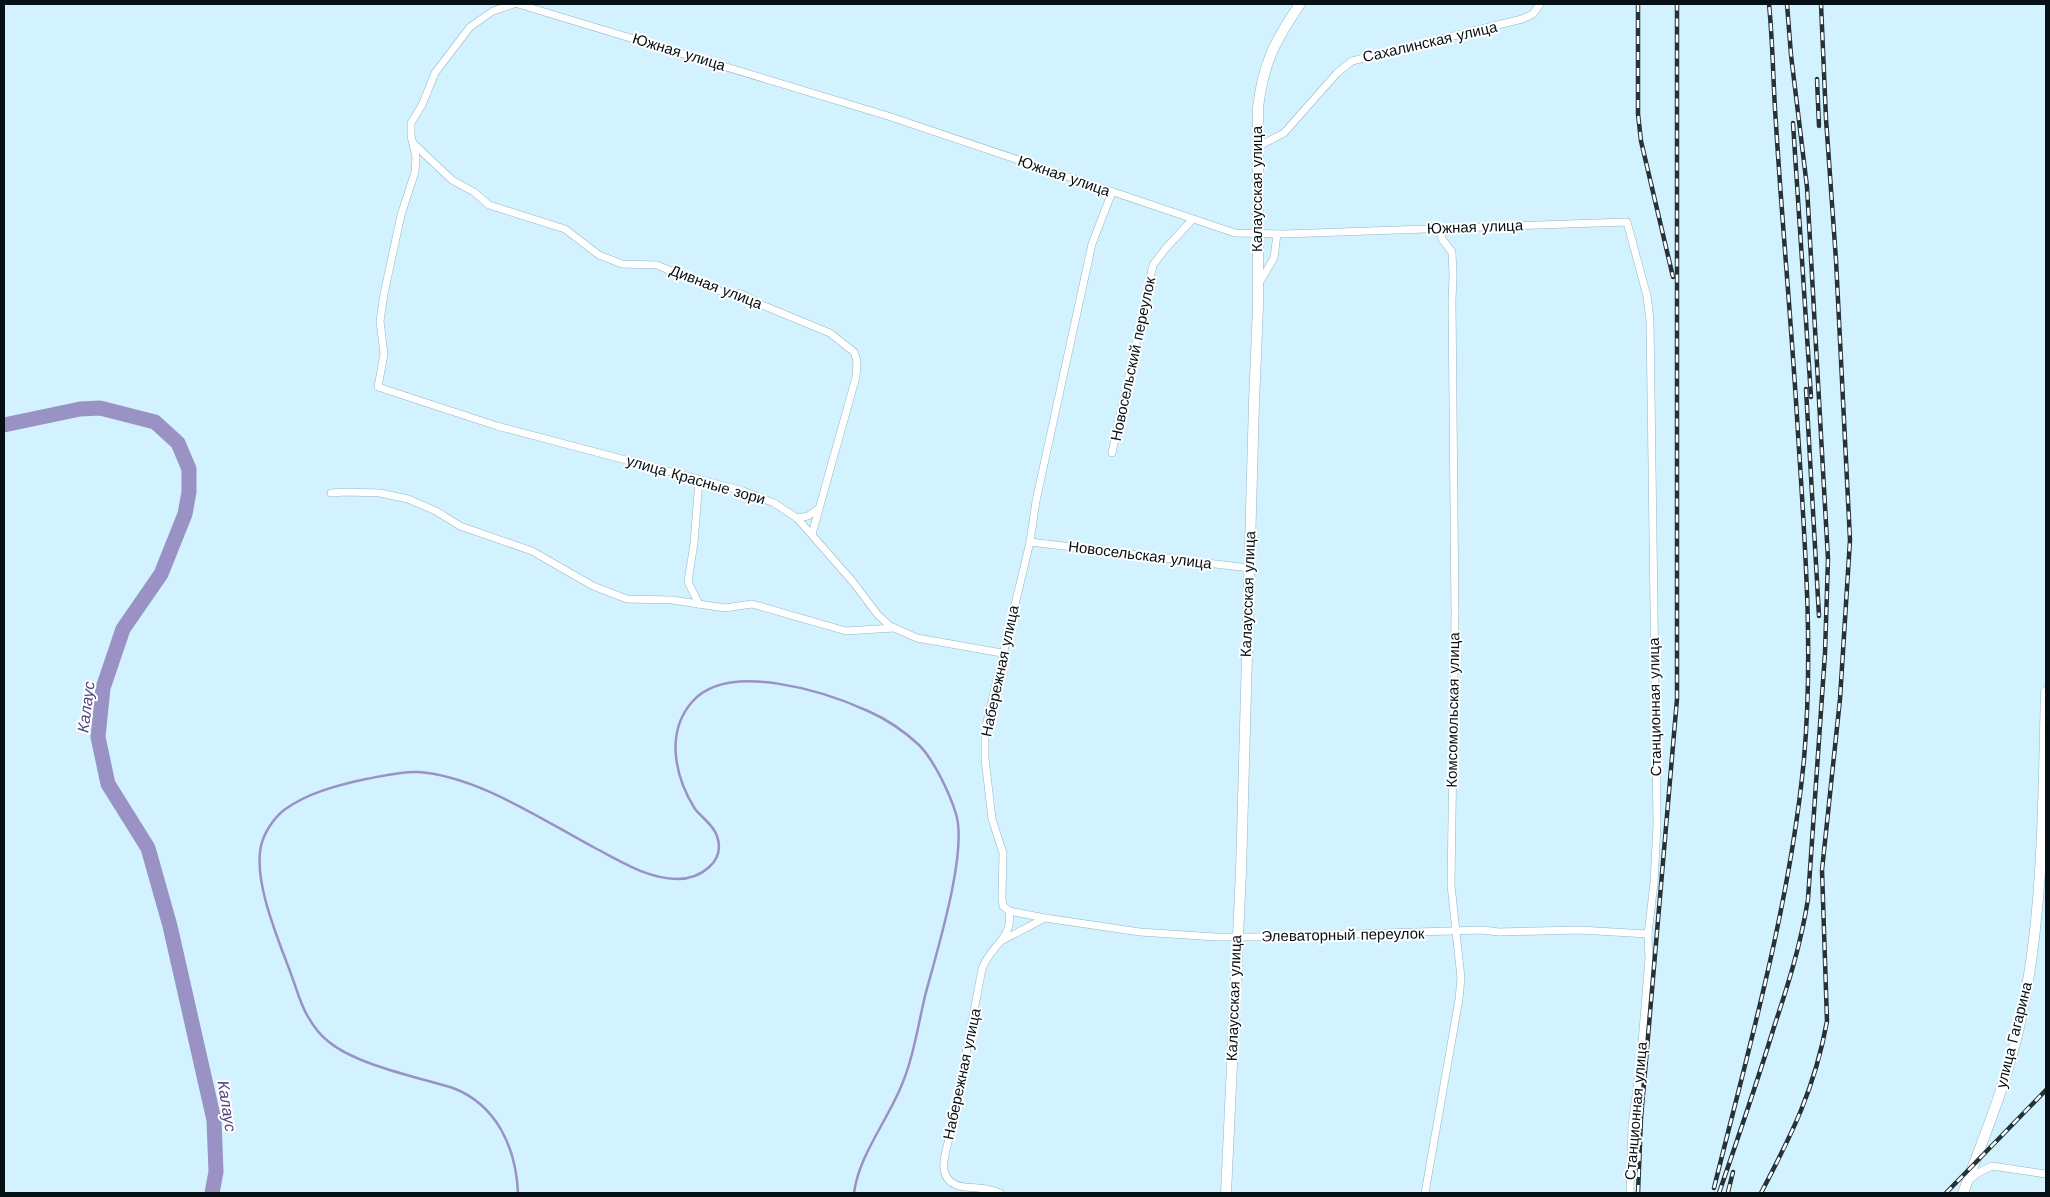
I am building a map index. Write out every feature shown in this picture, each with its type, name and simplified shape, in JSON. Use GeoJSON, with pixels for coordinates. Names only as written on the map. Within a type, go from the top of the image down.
{"type":"FeatureCollection","features":[{"type":"Feature","properties":{"kind":"street"},"geometry":{"type":"LineString","coordinates":[[414,144],[411,123],[422,105],[440,66],[470,27],[479,19],[493,11],[514,4]]}},
{"type":"Feature","properties":{"kind":"street","name":"Южная улица"},"geometry":{"type":"LineString","coordinates":[[518,4],[888,116],[1235,233],[1278,234],[1627,222]]}},
{"type":"Feature","properties":{"kind":"street","name":"Калаусская улица"},"geometry":{"type":"LineString","coordinates":[[1226,1193],[1241,872],[1258,285],[1258,108],[1265,68],[1278,38],[1300,4]]}},
{"type":"Feature","properties":{"kind":"street","name":"Сахалинская улица"},"geometry":{"type":"LineString","coordinates":[[1257,147],[1271,142],[1284,133],[1337,73],[1352,61],[1522,19],[1533,14],[1540,4]]}},
{"type":"Feature","properties":{"kind":"street","name":"улица Красные зори"},"geometry":{"type":"LineString","coordinates":[[414,144],[416,157],[415,172],[394,243],[380,322],[384,354],[378,387],[497,426],[699,480],[765,499],[782,506],[798,518],[853,582],[878,616],[894,628],[917,638],[1002,653]]}},
{"type":"Feature","properties":{"kind":"street","name":"Дивная улица"},"geometry":{"type":"LineString","coordinates":[[414,144],[452,180],[474,192],[489,205],[565,229],[599,255],[622,264],[658,265],[720,291],[742,294],[830,333],[851,348],[857,361],[856,377],[812,534]]}},
{"type":"Feature","properties":{"kind":"street","name":"Набережная улица"},"geometry":{"type":"LineString","coordinates":[[1000,1193],[988,1189],[957,1185],[946,1176],[944,1160],[952,1132],[982,969],[1010,927],[1009,911],[1003,906],[1003,853],[992,819],[985,759],[985,730],[1030,542],[1038,491],[1092,244],[1112,192]]}},
{"type":"Feature","properties":{"kind":"street","name":"Новосельский переулок"},"geometry":{"type":"LineString","coordinates":[[1112,453],[1153,266],[1166,248],[1192,220]]}},
{"type":"Feature","properties":{"kind":"street","name":"Станционная улица"},"geometry":{"type":"LineString","coordinates":[[1627,222],[1647,296],[1650,320],[1657,825],[1654,883],[1648,934],[1650,959],[1640,1066],[1632,1125],[1630,1193]]}},
{"type":"Feature","properties":{"kind":"street","name":"Комсомольская улица"},"geometry":{"type":"LineString","coordinates":[[1425,1193],[1459,999],[1460,978],[1451,884],[1455,614],[1452,301],[1454,275],[1452,252],[1442,239],[1440,228]]}},
{"type":"Feature","properties":{"kind":"street"},"geometry":{"type":"LineString","coordinates":[[1258,285],[1274,258],[1278,234]]}},
{"type":"Feature","properties":{"kind":"street"},"geometry":{"type":"LineString","coordinates":[[699,480],[694,543],[688,582],[699,604]]}},
{"type":"Feature","properties":{"kind":"street"},"geometry":{"type":"LineString","coordinates":[[331,493],[380,493],[408,499],[436,511],[460,526],[544,557],[593,586],[627,599],[672,600],[725,608],[752,604],[846,631],[894,628]]}},
{"type":"Feature","properties":{"kind":"street"},"geometry":{"type":"LineString","coordinates":[[798,518],[804,518],[818,509]]}},
{"type":"Feature","properties":{"kind":"street","name":"Новосельская улица"},"geometry":{"type":"LineString","coordinates":[[1030,542],[1249,568]]}},
{"type":"Feature","properties":{"kind":"street","name":"улица Гагарина"},"geometry":{"type":"LineString","coordinates":[[1963,1193],[2001,1088],[2022,1015],[2030,968],[2038,894],[2046,692]]}},
{"type":"Feature","properties":{"kind":"street","name":"Элеваторный переулок"},"geometry":{"type":"LineString","coordinates":[[1009,911],[1140,932],[1237,937],[1579,930],[1648,934]]}},
{"type":"Feature","properties":{"kind":"street"},"geometry":{"type":"LineString","coordinates":[[1001,942],[1045,918]]}},
{"type":"Feature","properties":{"kind":"street"},"geometry":{"type":"LineString","coordinates":[[1967,1182],[1978,1173],[1992,1166],[2046,1174]]}},
{"type":"Feature","properties":{"kind":"waterway","name":"Калаус"},"geometry":{"type":"LineString","coordinates":[[4,425],[80,409],[100,408],[155,422],[178,443],[189,469],[189,492],[185,514],[161,574],[123,629],[103,688],[98,737],[108,784],[148,848],[170,926],[214,1120],[216,1172],[212,1193]]}},
{"type":"Feature","properties":{"kind":"waterway"},"geometry":{"type":"LineString","coordinates":[[518,1193],[513,1160],[508,1144],[501,1130],[481,1105],[453,1088],[388,1070],[355,1057],[329,1042],[314,1026],[300,1000],[268,911],[261,877],[260,860],[264,836],[284,810],[313,794],[366,779],[399,773],[418,772],[441,775],[464,782],[510,801],[625,864],[655,876],[677,879],[694,876],[709,867],[714,861],[718,854],[719,845],[715,832],[695,809],[682,783],[676,755],[678,727],[692,702],[708,690],[729,683],[752,681],[778,684],[828,696],[868,711],[895,726],[925,751],[946,787],[956,814],[959,831],[954,878],[912,1055],[900,1089],[861,1166],[854,1193]]}},
{"type":"Feature","properties":{"kind":"railway"},"geometry":{"type":"LineString","coordinates":[[1638,4],[1638,114],[1641,141],[1673,277]]}},
{"type":"Feature","properties":{"kind":"railway"},"geometry":{"type":"LineString","coordinates":[[1638,1193],[1641,1118],[1677,699],[1677,4]]}},
{"type":"Feature","properties":{"kind":"railway"},"geometry":{"type":"LineString","coordinates":[[1714,1188],[1779,922],[1798,814],[1807,716],[1808,631],[1805,546],[1769,4]]}},
{"type":"Feature","properties":{"kind":"railway"},"geometry":{"type":"LineString","coordinates":[[1719,1193],[1784,996],[1805,916],[1808,899],[1825,653],[1828,559],[1807,187],[1791,55],[1787,4]]}},
{"type":"Feature","properties":{"kind":"railway"},"geometry":{"type":"LineString","coordinates":[[1761,1193],[1783,1151],[1801,1110],[1816,1068],[1827,1021],[1822,870],[1840,699],[1850,540],[1821,4]]}},
{"type":"Feature","properties":{"kind":"railway"},"geometry":{"type":"LineString","coordinates":[[1817,79],[1819,126]]}},
{"type":"Feature","properties":{"kind":"railway"},"geometry":{"type":"LineString","coordinates":[[1793,123],[1811,397]]}},
{"type":"Feature","properties":{"kind":"railway"},"geometry":{"type":"LineString","coordinates":[[1806,389],[1819,616]]}},
{"type":"Feature","properties":{"kind":"railway"},"geometry":{"type":"LineString","coordinates":[[1946,1193],[2046,1090]]}},
{"type":"Feature","properties":{"kind":"railway"},"geometry":{"type":"LineString","coordinates":[[1728,1192],[1733,1172]]}}]}
